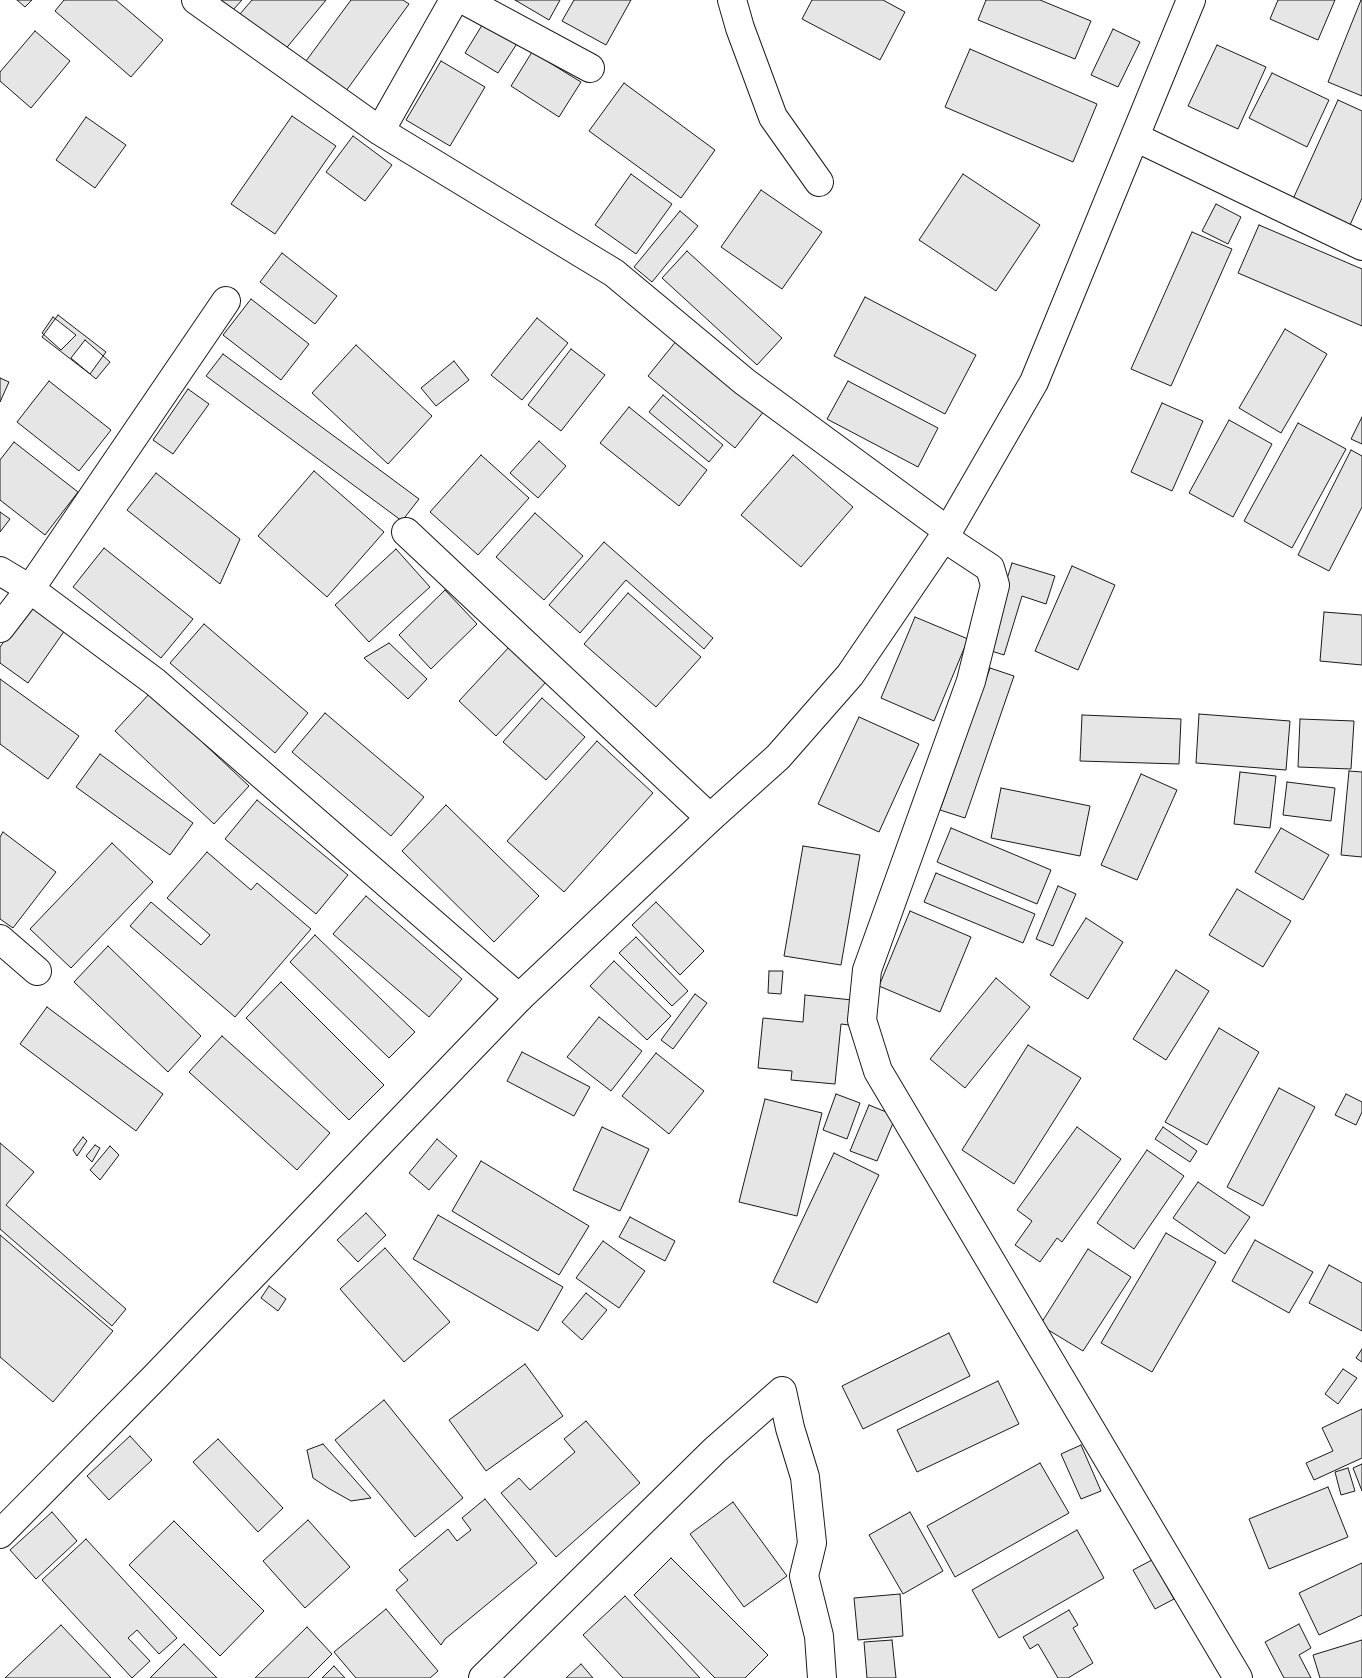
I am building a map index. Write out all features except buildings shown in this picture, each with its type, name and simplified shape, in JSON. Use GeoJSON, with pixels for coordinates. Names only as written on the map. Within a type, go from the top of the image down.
{"type":"FeatureCollection","features":[{"type":"Feature","properties":{"kind":"street"},"geometry":{"type":"LineString","coordinates":[[196,0],[380,131],[614,273],[745,382],[990,568],[995,585],[971,681],[867,970],[862,1020],[878,1071],[1238,1678]]}},
{"type":"Feature","properties":{"kind":"street"},"geometry":{"type":"LineString","coordinates":[[380,131],[454,0]]}},
{"type":"Feature","properties":{"kind":"street"},"geometry":{"type":"LineString","coordinates":[[464,0],[590,68]]}},
{"type":"Feature","properties":{"kind":"street"},"geometry":{"type":"LineString","coordinates":[[732,0],[740,28],[772,116],[819,182]]}},
{"type":"Feature","properties":{"kind":"street"},"geometry":{"type":"LineString","coordinates":[[0,1534],[156,1376],[519,998],[710,818],[778,757],[850,675],[945,534],[1034,382],[1191,0]]}},
{"type":"Feature","properties":{"kind":"street"},"geometry":{"type":"LineString","coordinates":[[1136,137],[1362,246]]}},
{"type":"Feature","properties":{"kind":"street"},"geometry":{"type":"LineString","coordinates":[[0,628],[30,589],[226,301]]}},
{"type":"Feature","properties":{"kind":"street"},"geometry":{"type":"LineString","coordinates":[[406,532],[710,818]]}},
{"type":"Feature","properties":{"kind":"street"},"geometry":{"type":"LineString","coordinates":[[0,572],[30,589],[155,682],[519,998]]}},
{"type":"Feature","properties":{"kind":"street"},"geometry":{"type":"LineString","coordinates":[[0,939],[37,971]]}},
{"type":"Feature","properties":{"kind":"street"},"geometry":{"type":"LineString","coordinates":[[483,1678],[715,1450],[782,1390],[790,1428],[805,1477],[812,1543],[804,1576],[819,1636],[822,1678]]}}]}
